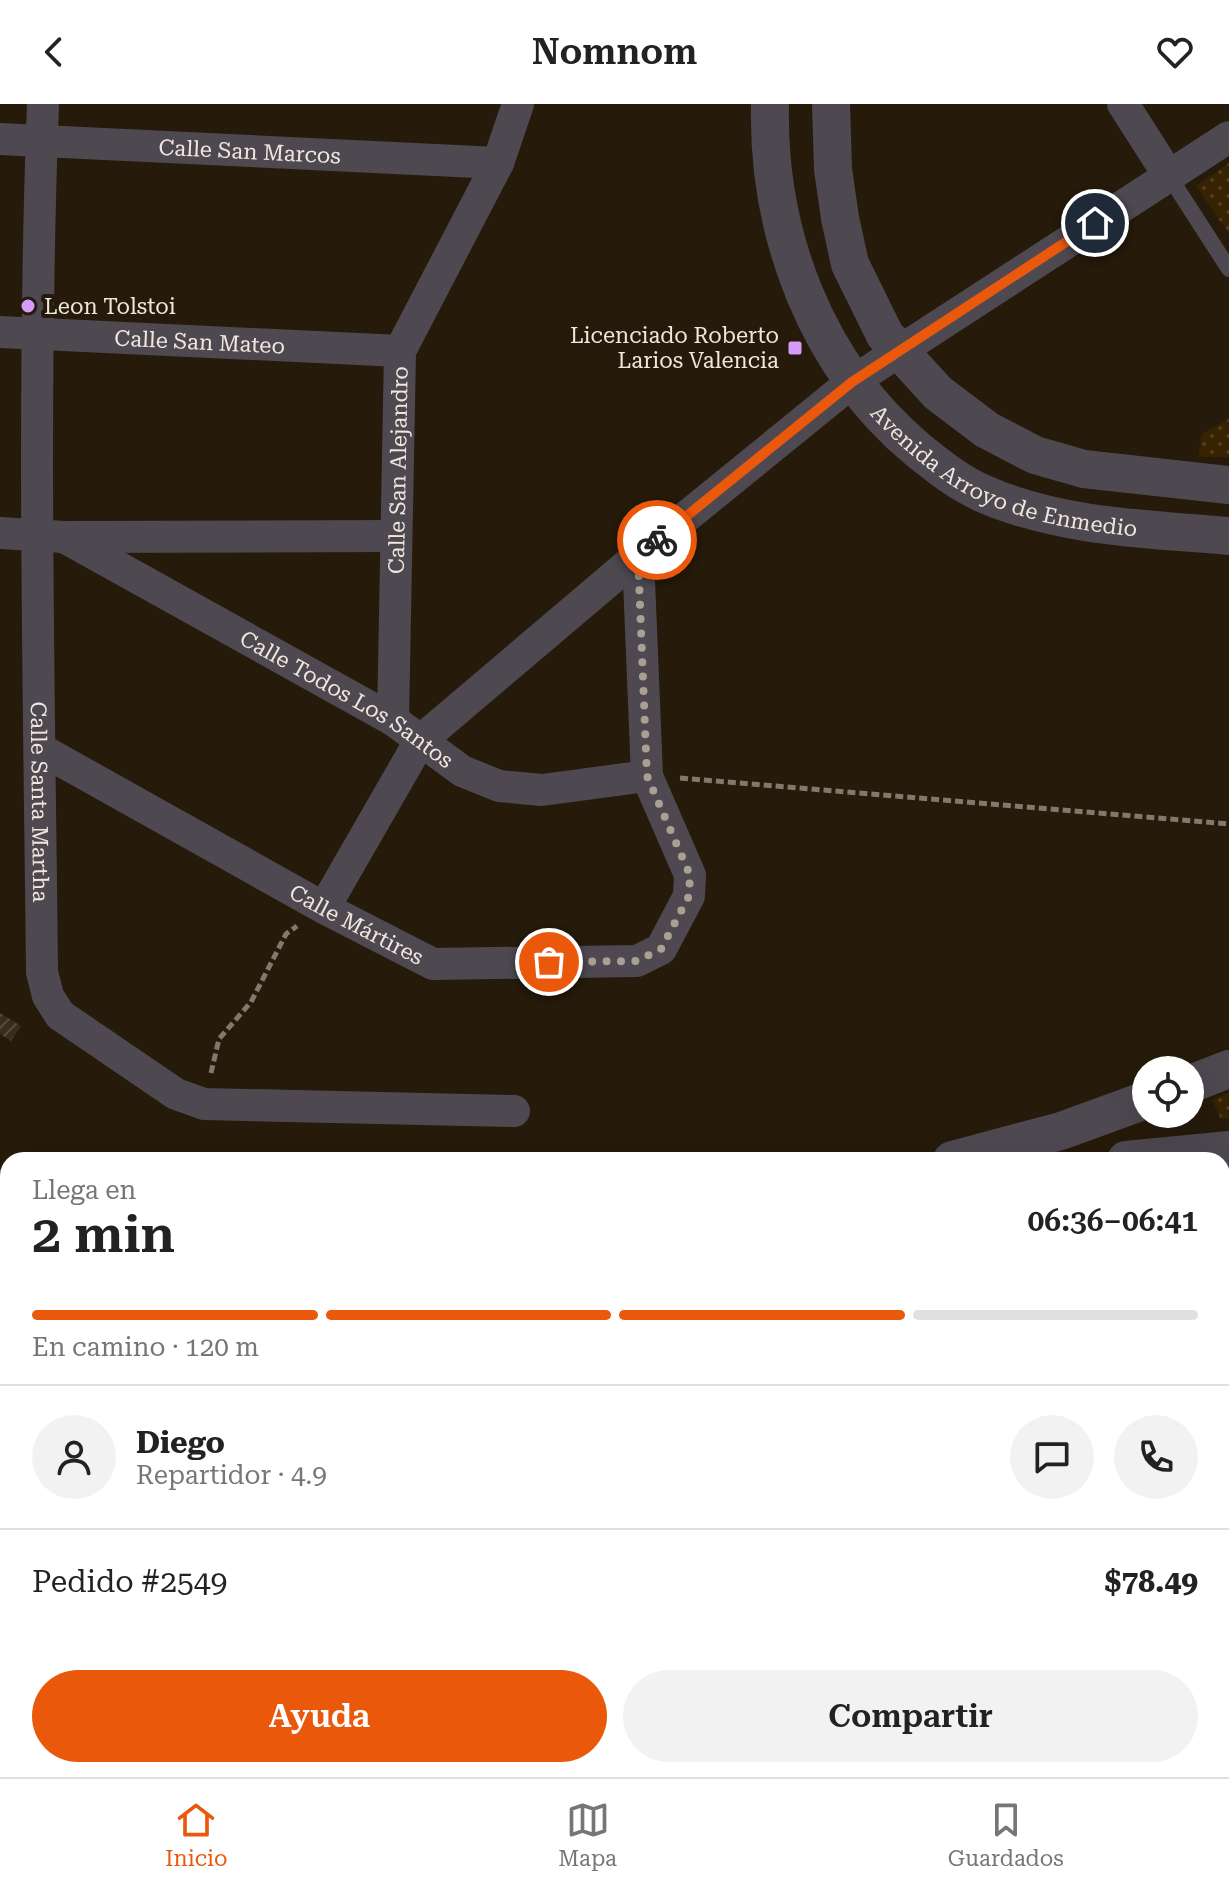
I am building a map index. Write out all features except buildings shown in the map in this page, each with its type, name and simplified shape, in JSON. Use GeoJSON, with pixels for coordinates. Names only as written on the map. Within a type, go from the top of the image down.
{"type":"FeatureCollection","features":[{"type":"Feature","properties":{"kind":"street","name":"Calle Santa Martha"},"geometry":{"type":"LineString","coordinates":[[43,104],[37,333],[50,536],[40,749],[42,972],[48,996],[60,1015],[176,1094],[204,1104],[514,1111]]}},
{"type":"Feature","properties":{"kind":"street","name":"Calle San Alejandro"},"geometry":{"type":"LineString","coordinates":[[393,720],[400,351],[498,163],[518,104]]}},
{"type":"Feature","properties":{"kind":"street","name":"Avenida Arroyo de Enmedio"},"geometry":{"type":"LineString","coordinates":[[770,104],[769,131],[778,199],[792,262],[819,330],[852,382],[898,434],[948,475],[983,494],[1016,506],[1091,523],[1229,536]]}},
{"type":"Feature","properties":{"kind":"street","name":"Avenida Arroyo de Enmedio"},"geometry":{"type":"LineString","coordinates":[[831,104],[833,169],[850,264],[885,335],[938,393],[987,430],[1035,455],[1084,469],[1229,485]]}},
{"type":"Feature","properties":{"kind":"street"},"geometry":{"type":"LineString","coordinates":[[1123,104],[1169,176]]}},
{"type":"Feature","properties":{"kind":"street"},"geometry":{"type":"LineString","coordinates":[[324,908],[420,741],[638,556],[852,382],[1229,137]]}},
{"type":"Feature","properties":{"kind":"street","name":"Calle San Marcos"},"geometry":{"type":"LineString","coordinates":[[0,139],[498,163]]}},
{"type":"Feature","properties":{"kind":"street","name":"Calle San Mateo"},"geometry":{"type":"LineString","coordinates":[[0,332],[400,351]]}},
{"type":"Feature","properties":{"kind":"street"},"geometry":{"type":"LineString","coordinates":[[0,533],[50,536],[396,536]]}},
{"type":"Feature","properties":{"kind":"street","name":"Calle Todos Los Santos"},"geometry":{"type":"LineString","coordinates":[[50,536],[393,720],[462,771],[499,786],[542,790],[647,776]]}},
{"type":"Feature","properties":{"kind":"street"},"geometry":{"type":"LineString","coordinates":[[638,556],[647,776]]}},
{"type":"Feature","properties":{"kind":"street","name":"Calle Mártires"},"geometry":{"type":"LineString","coordinates":[[40,749],[324,908],[433,964],[637,961],[661,949],[689,896],[690,875],[647,776]]}},
{"type":"Feature","properties":{"kind":"street"},"geometry":{"type":"LineString","coordinates":[[1204,1079],[1229,1069]]}},
{"type":"Feature","properties":{"kind":"street"},"geometry":{"type":"LineString","coordinates":[[982,1152],[1061,1131],[1132,1105]]}},
{"type":"Feature","properties":{"kind":"street"},"geometry":{"type":"LineString","coordinates":[[1208,1152],[1229,1150]]}},
{"type":"Feature","properties":{"kind":"lane"},"geometry":{"type":"LineString","coordinates":[[1169,176],[1229,269]]}},
{"type":"Feature","properties":{"kind":"path"},"geometry":{"type":"LineString","coordinates":[[647,776],[1229,824]]}},
{"type":"Feature","properties":{"kind":"path"},"geometry":{"type":"LineString","coordinates":[[204,1104],[219,1039],[251,1002],[286,934],[324,908]]}},
{"type":"Feature","properties":{"kind":"shaded area"},"geometry":{"type":"Polygon","coordinates":[[[1229,163],[1229,234],[1196,186],[1229,163]]]}},
{"type":"Feature","properties":{"kind":"shaded area"},"geometry":{"type":"Polygon","coordinates":[[[1229,419],[1229,457],[1198,457],[1202,434],[1229,419]]]}},
{"type":"Feature","properties":{"kind":"shaded area"},"geometry":{"type":"Polygon","coordinates":[[[1229,1093],[1229,1119],[1221,1119],[1212,1100],[1229,1093]]]}},
{"type":"Feature","properties":{"kind":"way so far"},"geometry":{"type":"LineString","coordinates":[[549,962],[637,961],[661,949],[689,896],[690,875],[647,776],[638,556],[657,540]]}},
{"type":"Feature","properties":{"kind":"place","name":"Leon Tolstoi"},"geometry":{"type":"Point","coordinates":[28,306]}},
{"type":"Feature","properties":{"kind":"place","name":"Licenciado Roberto Larios Valencia"},"geometry":{"type":"Point","coordinates":[795,348]}},
{"type":"Feature","properties":{"kind":"route"},"geometry":{"type":"LineString","coordinates":[[657,540],[852,382],[1095,223]]}}]}
